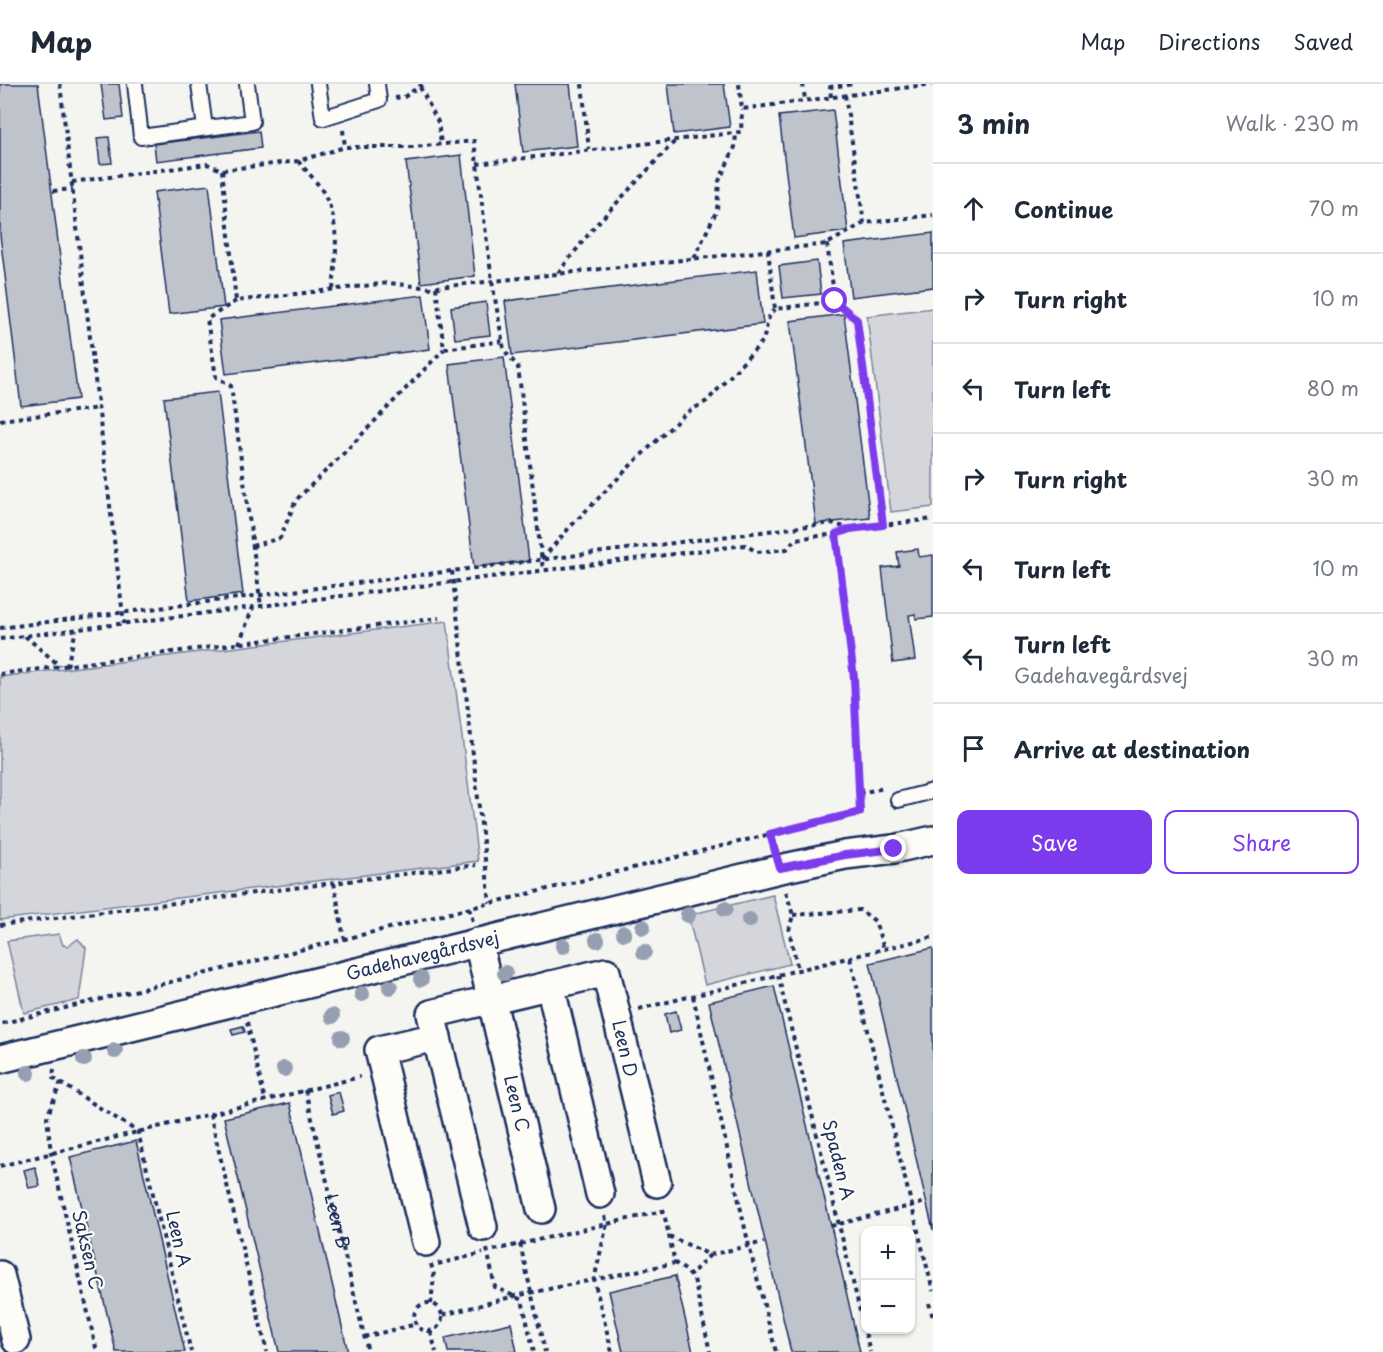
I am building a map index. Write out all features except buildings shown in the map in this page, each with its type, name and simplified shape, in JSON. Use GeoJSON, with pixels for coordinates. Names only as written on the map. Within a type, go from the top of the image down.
{"type":"FeatureCollection","features":[{"type":"Feature","properties":{"kind":"street","name":"Gadehavegårdsvej"},"geometry":{"type":"LineString","coordinates":[[845,855],[933,825]]}},
{"type":"Feature","properties":{"kind":"street","name":"Gadehavegårdsvej"},"geometry":{"type":"LineString","coordinates":[[0,1059],[780,868],[845,855],[894,849],[933,840]]}},
{"type":"Feature","properties":{"kind":"street","name":"Leen C"},"geometry":{"type":"LineString","coordinates":[[478,942],[542,1209]]}},
{"type":"Feature","properties":{"kind":"street","name":"Leen D"},"geometry":{"type":"LineString","coordinates":[[491,999],[606,972],[657,1183]]}},
{"type":"Feature","properties":{"kind":"street"},"geometry":{"type":"LineString","coordinates":[[550,985],[600,1194]]}},
{"type":"Feature","properties":{"kind":"street"},"geometry":{"type":"LineString","coordinates":[[485,1239],[431,1014],[491,999]]}},
{"type":"Feature","properties":{"kind":"street"},"geometry":{"type":"LineString","coordinates":[[429,1254],[379,1050],[437,1037]]}},
{"type":"Feature","properties":{"kind":"street"},"geometry":{"type":"LineString","coordinates":[[0,1275],[16,1340]]}},
{"type":"Feature","properties":{"kind":"lane"},"geometry":{"type":"LineString","coordinates":[[135,84],[141,137],[252,122],[247,84]]}},
{"type":"Feature","properties":{"kind":"lane"},"geometry":{"type":"LineString","coordinates":[[199,84],[205,128]]}},
{"type":"Feature","properties":{"kind":"lane"},"geometry":{"type":"LineString","coordinates":[[318,84],[323,118],[379,99],[377,84]]}},
{"type":"Feature","properties":{"kind":"lane"},"geometry":{"type":"LineString","coordinates":[[898,800],[933,791]]}},
{"type":"Feature","properties":{"kind":"path"},"geometry":{"type":"LineString","coordinates":[[60,84],[124,624]]}},
{"type":"Feature","properties":{"kind":"path"},"geometry":{"type":"LineString","coordinates":[[582,84],[589,150]]}},
{"type":"Feature","properties":{"kind":"path"},"geometry":{"type":"LineString","coordinates":[[477,164],[741,132],[742,109],[739,84]]}},
{"type":"Feature","properties":{"kind":"path"},"geometry":{"type":"LineString","coordinates":[[803,84],[805,100]]}},
{"type":"Feature","properties":{"kind":"path"},"geometry":{"type":"LineString","coordinates":[[831,97],[830,87],[854,84]]}},
{"type":"Feature","properties":{"kind":"path"},"geometry":{"type":"LineString","coordinates":[[742,109],[933,84]]}},
{"type":"Feature","properties":{"kind":"path"},"geometry":{"type":"LineString","coordinates":[[379,99],[404,97],[422,86],[438,122],[441,144]]}},
{"type":"Feature","properties":{"kind":"path"},"geometry":{"type":"LineString","coordinates":[[845,95],[864,223]]}},
{"type":"Feature","properties":{"kind":"path"},"geometry":{"type":"LineString","coordinates":[[693,258],[717,210],[719,181],[735,147],[736,132]]}},
{"type":"Feature","properties":{"kind":"path"},"geometry":{"type":"LineString","coordinates":[[558,273],[595,226],[676,140]]}},
{"type":"Feature","properties":{"kind":"path"},"geometry":{"type":"LineString","coordinates":[[72,182],[207,164],[222,170],[298,161],[345,147],[414,147],[474,141],[492,281],[504,350],[518,367],[543,570]]}},
{"type":"Feature","properties":{"kind":"path"},"geometry":{"type":"LineString","coordinates":[[298,161],[318,184],[327,199],[335,232],[336,256],[333,289]]}},
{"type":"Feature","properties":{"kind":"path"},"geometry":{"type":"LineString","coordinates":[[222,170],[236,301]]}},
{"type":"Feature","properties":{"kind":"path"},"geometry":{"type":"LineString","coordinates":[[53,190],[73,189]]}},
{"type":"Feature","properties":{"kind":"path"},"geometry":{"type":"LineString","coordinates":[[261,606],[231,386],[216,377],[207,319],[236,301],[389,284],[436,287],[827,244],[864,223],[933,215]]}},
{"type":"Feature","properties":{"kind":"path"},"geometry":{"type":"LineString","coordinates":[[827,244],[835,301],[857,320],[883,525]]}},
{"type":"Feature","properties":{"kind":"path"},"geometry":{"type":"LineString","coordinates":[[542,560],[568,528],[634,462],[686,413],[707,401],[763,342],[769,317],[775,309],[768,250]]}},
{"type":"Feature","properties":{"kind":"path"},"geometry":{"type":"LineString","coordinates":[[436,287],[444,349]]}},
{"type":"Feature","properties":{"kind":"path"},"geometry":{"type":"LineString","coordinates":[[775,309],[835,301]]}},
{"type":"Feature","properties":{"kind":"path"},"geometry":{"type":"LineString","coordinates":[[252,546],[280,538],[296,500],[444,349],[503,342]]}},
{"type":"Feature","properties":{"kind":"path"},"geometry":{"type":"LineString","coordinates":[[0,420],[99,408]]}},
{"type":"Feature","properties":{"kind":"path"},"geometry":{"type":"LineString","coordinates":[[0,639],[745,545],[757,552],[787,549],[795,538],[933,519]]}},
{"type":"Feature","properties":{"kind":"path"},"geometry":{"type":"LineString","coordinates":[[0,628],[832,523],[850,529]]}},
{"type":"Feature","properties":{"kind":"path"},"geometry":{"type":"LineString","coordinates":[[0,1024],[860,812],[854,678],[836,534]]}},
{"type":"Feature","properties":{"kind":"path"},"geometry":{"type":"LineString","coordinates":[[452,571],[490,903]]}},
{"type":"Feature","properties":{"kind":"path"},"geometry":{"type":"LineString","coordinates":[[239,644],[253,607]]}},
{"type":"Feature","properties":{"kind":"path"},"geometry":{"type":"LineString","coordinates":[[0,674],[439,618]]}},
{"type":"Feature","properties":{"kind":"path"},"geometry":{"type":"LineString","coordinates":[[67,666],[76,630]]}},
{"type":"Feature","properties":{"kind":"path"},"geometry":{"type":"LineString","coordinates":[[25,636],[61,667]]}},
{"type":"Feature","properties":{"kind":"path"},"geometry":{"type":"LineString","coordinates":[[770,834],[793,915],[789,930],[798,970]]}},
{"type":"Feature","properties":{"kind":"path"},"geometry":{"type":"LineString","coordinates":[[0,925],[476,865]]}},
{"type":"Feature","properties":{"kind":"path"},"geometry":{"type":"LineString","coordinates":[[334,883],[344,938]]}},
{"type":"Feature","properties":{"kind":"path"},"geometry":{"type":"LineString","coordinates":[[793,915],[860,910],[875,921],[884,950]]}},
{"type":"Feature","properties":{"kind":"path"},"geometry":{"type":"LineString","coordinates":[[616,1014],[933,937]]}},
{"type":"Feature","properties":{"kind":"path"},"geometry":{"type":"LineString","coordinates":[[850,958],[933,1291]]}},
{"type":"Feature","properties":{"kind":"path","name":"Spaden A"},"geometry":{"type":"LineString","coordinates":[[778,975],[870,1352]]}},
{"type":"Feature","properties":{"kind":"path"},"geometry":{"type":"LineString","coordinates":[[693,996],[748,1246],[776,1352]]}},
{"type":"Feature","properties":{"kind":"path"},"geometry":{"type":"LineString","coordinates":[[242,1000],[265,1100]]}},
{"type":"Feature","properties":{"kind":"path"},"geometry":{"type":"LineString","coordinates":[[55,1011],[53,1078],[138,1131]]}},
{"type":"Feature","properties":{"kind":"path"},"geometry":{"type":"LineString","coordinates":[[0,1166],[384,1071]]}},
{"type":"Feature","properties":{"kind":"path","name":"Saksen C"},"geometry":{"type":"LineString","coordinates":[[61,1082],[47,1117],[51,1153],[97,1352]]}},
{"type":"Feature","properties":{"kind":"path","name":"Leen B"},"geometry":{"type":"LineString","coordinates":[[305,1090],[368,1352]]}},
{"type":"Feature","properties":{"kind":"path"},"geometry":{"type":"LineString","coordinates":[[210,1114],[267,1352]]}},
{"type":"Feature","properties":{"kind":"path","name":"Leen A"},"geometry":{"type":"LineString","coordinates":[[138,1131],[191,1352]]}},
{"type":"Feature","properties":{"kind":"path"},"geometry":{"type":"LineString","coordinates":[[657,1183],[675,1263],[692,1277],[711,1352]]}},
{"type":"Feature","properties":{"kind":"path"},"geometry":{"type":"LineString","coordinates":[[600,1194],[607,1224],[594,1280],[612,1352]]}},
{"type":"Feature","properties":{"kind":"path"},"geometry":{"type":"LineString","coordinates":[[831,1226],[926,1202]]}},
{"type":"Feature","properties":{"kind":"path"},"geometry":{"type":"LineString","coordinates":[[431,1304],[434,1275],[429,1254],[485,1239],[520,1244],[663,1211]]}},
{"type":"Feature","properties":{"kind":"path"},"geometry":{"type":"LineString","coordinates":[[669,1236],[710,1255]]}},
{"type":"Feature","properties":{"kind":"path"},"geometry":{"type":"LineString","coordinates":[[485,1239],[495,1287],[522,1300],[534,1352]]}},
{"type":"Feature","properties":{"kind":"path"},"geometry":{"type":"LineString","coordinates":[[692,1277],[710,1255],[764,1242]]}},
{"type":"Feature","properties":{"kind":"path"},"geometry":{"type":"LineString","coordinates":[[520,1244],[544,1352]]}},
{"type":"Feature","properties":{"kind":"path"},"geometry":{"type":"LineString","coordinates":[[443,1315],[515,1296],[675,1263]]}},
{"type":"Feature","properties":{"kind":"path"},"geometry":{"type":"LineString","coordinates":[[426,1303],[437,1305],[443,1315],[441,1326],[431,1332],[420,1330],[414,1320],[416,1309],[426,1303]]}},
{"type":"Feature","properties":{"kind":"path"},"geometry":{"type":"LineString","coordinates":[[929,1304],[933,1318]]}},
{"type":"Feature","properties":{"kind":"path"},"geometry":{"type":"LineString","coordinates":[[364,1337],[417,1324]]}},
{"type":"Feature","properties":{"kind":"path"},"geometry":{"type":"LineString","coordinates":[[431,1332],[436,1352]]}},
{"type":"Feature","properties":{"kind":"shaded area"},"geometry":{"type":"Polygon","coordinates":[[[933,308],[933,507],[891,512],[867,316],[933,308]]]}},
{"type":"Feature","properties":{"kind":"shaded area"},"geometry":{"type":"Polygon","coordinates":[[[447,621],[478,861],[0,920],[0,677],[447,621]]]}},
{"type":"Feature","properties":{"kind":"shaded area"},"geometry":{"type":"Polygon","coordinates":[[[773,895],[790,964],[705,985],[688,915],[773,895]]]}},
{"type":"Feature","properties":{"kind":"shaded area"},"geometry":{"type":"Polygon","coordinates":[[[59,934],[63,945],[68,946],[78,939],[86,948],[79,1000],[24,1013],[7,941],[59,934]]]}},
{"type":"Feature","properties":{"kind":"route"},"geometry":{"type":"LineString","coordinates":[[835,301],[857,320],[883,525],[850,529],[836,534],[854,678],[860,812],[770,834],[780,868],[845,855],[894,849]]}}]}
